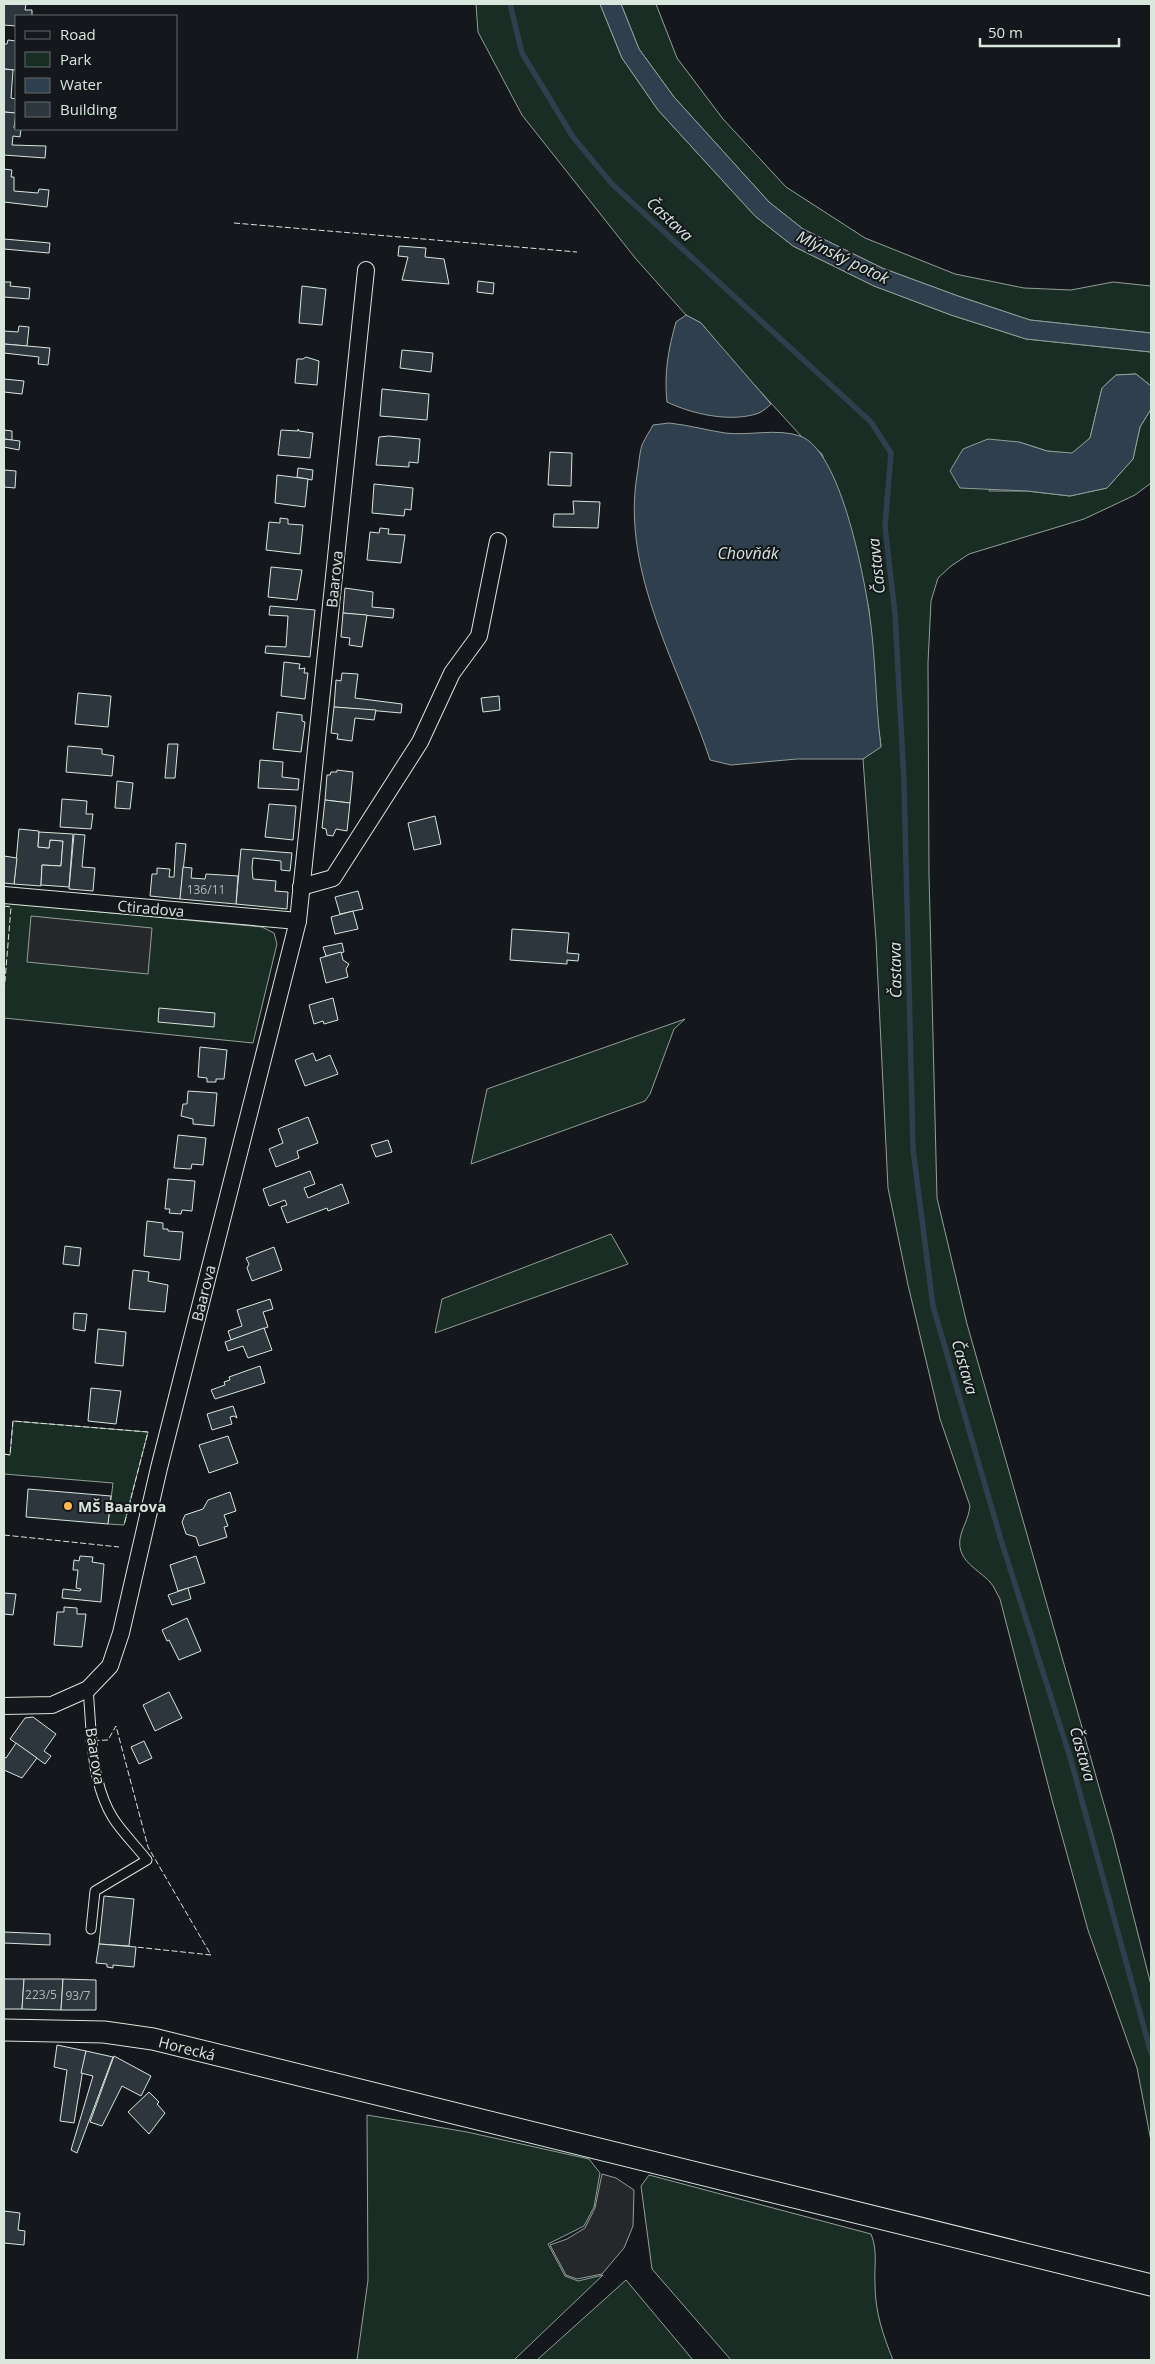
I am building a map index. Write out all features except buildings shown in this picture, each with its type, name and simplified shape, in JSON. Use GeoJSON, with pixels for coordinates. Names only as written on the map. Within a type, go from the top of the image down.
{"type":"FeatureCollection","features":[{"type":"Feature","properties":{"kind":"street","name":"Baarova"},"geometry":{"type":"LineString","coordinates":[[4,1706],[52,1705],[88,1690],[110,1666],[122,1633],[159,1468],[298,922],[366,270]]}},
{"type":"Feature","properties":{"kind":"street"},"geometry":{"type":"LineString","coordinates":[[302,887],[333,878],[420,742],[452,673],[479,636],[498,541]]}},
{"type":"Feature","properties":{"kind":"street","name":"Ctiradova"},"geometry":{"type":"LineString","coordinates":[[4,895],[298,922]]}},
{"type":"Feature","properties":{"kind":"street","name":"Horecká"},"geometry":{"type":"LineString","coordinates":[[4,2030],[88,2031],[134,2036],[1142,2282]]}},
{"type":"Feature","properties":{"kind":"lane","name":"Baarova"},"geometry":{"type":"LineString","coordinates":[[88,1690],[94,1754],[100,1787],[112,1817],[147,1860],[95,1891],[91,1929]]}},
{"type":"Feature","properties":{"kind":"green space"},"geometry":{"type":"Polygon","coordinates":[[[476,4],[600,4],[622,58],[658,110],[755,216],[793,246],[874,286],[951,315],[1026,339],[1151,352],[1151,386],[1136,374],[1116,375],[1102,388],[1090,438],[1072,454],[1047,451],[1019,442],[989,491],[1027,491],[1070,496],[1107,488],[1133,459],[1140,427],[1151,409],[1151,483],[1135,495],[1084,519],[969,554],[951,566],[938,578],[931,601],[928,663],[929,875],[937,1198],[967,1324],[1113,1836],[1151,1985],[1151,2141],[1137,2068],[1088,1930],[1000,1599],[985,1577],[965,1559],[960,1547],[960,1539],[970,1506],[940,1419],[908,1285],[888,1188],[876,940],[863,759],[881,746],[875,703],[869,610],[860,567],[822,454],[801,436],[728,356],[701,323],[686,315],[636,259],[522,115],[478,32],[476,4]]]}},
{"type":"Feature","properties":{"kind":"green space"},"geometry":{"type":"Polygon","coordinates":[[[621,4],[656,4],[677,58],[723,119],[786,187],[865,238],[955,274],[1024,288],[1071,290],[1113,282],[1151,286],[1151,333],[1030,320],[882,268],[803,229],[769,202],[674,97],[639,49],[621,4]]]}},
{"type":"Feature","properties":{"kind":"green space"},"geometry":{"type":"Polygon","coordinates":[[[4,903],[262,927],[274,933],[277,944],[253,1043],[4,1018],[4,903]]]}},
{"type":"Feature","properties":{"kind":"green space"},"geometry":{"type":"Polygon","coordinates":[[[685,1019],[674,1029],[650,1094],[645,1101],[471,1164],[487,1089],[685,1019]]]}},
{"type":"Feature","properties":{"kind":"green space"},"geometry":{"type":"Polygon","coordinates":[[[611,1234],[628,1264],[435,1333],[442,1299],[611,1234]]]}},
{"type":"Feature","properties":{"kind":"green space"},"geometry":{"type":"Polygon","coordinates":[[[13,1421],[148,1432],[124,1525],[108,1524],[113,1483],[4,1474],[4,1454],[10,1455],[13,1421]]]}},
{"type":"Feature","properties":{"kind":"green space"},"geometry":{"type":"Polygon","coordinates":[[[367,2115],[467,2132],[589,2159],[600,2173],[594,2207],[584,2226],[548,2244],[565,2276],[578,2281],[603,2275],[514,2360],[357,2360],[368,2280],[367,2115]]]}},
{"type":"Feature","properties":{"kind":"green space"},"geometry":{"type":"Polygon","coordinates":[[[649,2175],[871,2234],[875,2253],[875,2294],[878,2314],[893,2360],[731,2360],[652,2269],[641,2186],[649,2175]]]}},
{"type":"Feature","properties":{"kind":"green space"},"geometry":{"type":"Polygon","coordinates":[[[626,2280],[693,2360],[537,2360],[626,2280]]]}},
{"type":"Feature","properties":{"kind":"shaded area"},"geometry":{"type":"Polygon","coordinates":[[[31,916],[152,928],[148,974],[27,962],[31,916]]]}},
{"type":"Feature","properties":{"kind":"shaded area"},"geometry":{"type":"Polygon","coordinates":[[[602,2174],[616,2178],[634,2190],[633,2226],[624,2248],[602,2274],[577,2279],[566,2275],[550,2245],[567,2239],[585,2228],[595,2208],[602,2174]]]}},
{"type":"Feature","properties":{"kind":"water","name":"Mlýnský potok"},"geometry":{"type":"Polygon","coordinates":[[[600,4],[621,4],[639,49],[674,97],[769,202],[803,229],[882,268],[1030,320],[1151,333],[1151,352],[1026,339],[951,315],[874,286],[793,246],[755,216],[658,110],[622,58],[600,4]]]}},
{"type":"Feature","properties":{"kind":"water"},"geometry":{"type":"Polygon","coordinates":[[[686,315],[701,323],[770,405],[759,413],[748,416],[724,417],[688,410],[667,402],[666,372],[671,342],[676,322],[686,315]]]}},
{"type":"Feature","properties":{"kind":"water"},"geometry":{"type":"Polygon","coordinates":[[[1136,374],[1151,386],[1151,409],[1140,427],[1133,459],[1107,488],[1070,496],[1027,491],[960,488],[950,471],[963,449],[988,439],[1019,442],[1047,451],[1072,453],[1090,438],[1102,388],[1116,375],[1136,374]]]}},
{"type":"Feature","properties":{"kind":"water","name":"Chovňák"},"geometry":{"type":"Polygon","coordinates":[[[669,423],[725,433],[772,432],[800,436],[814,446],[827,464],[838,487],[855,542],[871,628],[881,747],[863,759],[797,759],[731,765],[710,760],[656,620],[637,548],[634,512],[641,448],[653,425],[669,423]]]}},
{"type":"Feature","properties":{"kind":"waterway","name":"Častava"},"geometry":{"type":"LineString","coordinates":[[510,4],[522,53],[573,137],[612,184],[871,422],[891,453],[885,526],[895,614],[904,782],[913,1149],[933,1306],[1001,1540],[1070,1757],[1151,2053]]}},
{"type":"Feature","properties":{"kind":"fence"},"geometry":{"type":"LineString","coordinates":[[234,223],[577,252]]}},
{"type":"Feature","properties":{"kind":"fence"},"geometry":{"type":"LineString","coordinates":[[4,906],[11,907],[4,993]]}},
{"type":"Feature","properties":{"kind":"fence"},"geometry":{"type":"LineString","coordinates":[[4,1454],[10,1455],[13,1421],[148,1432],[124,1525]]}},
{"type":"Feature","properties":{"kind":"fence"},"geometry":{"type":"LineString","coordinates":[[4,1535],[119,1547]]}},
{"type":"Feature","properties":{"kind":"fence"},"geometry":{"type":"LineString","coordinates":[[85,1741],[108,1740],[116,1726],[148,1847],[211,1955],[136,1947]]}},
{"type":"Feature","properties":{"kind":"place","name":"MŠ Baarova"},"geometry":{"type":"Point","coordinates":[68,1506]}}]}
